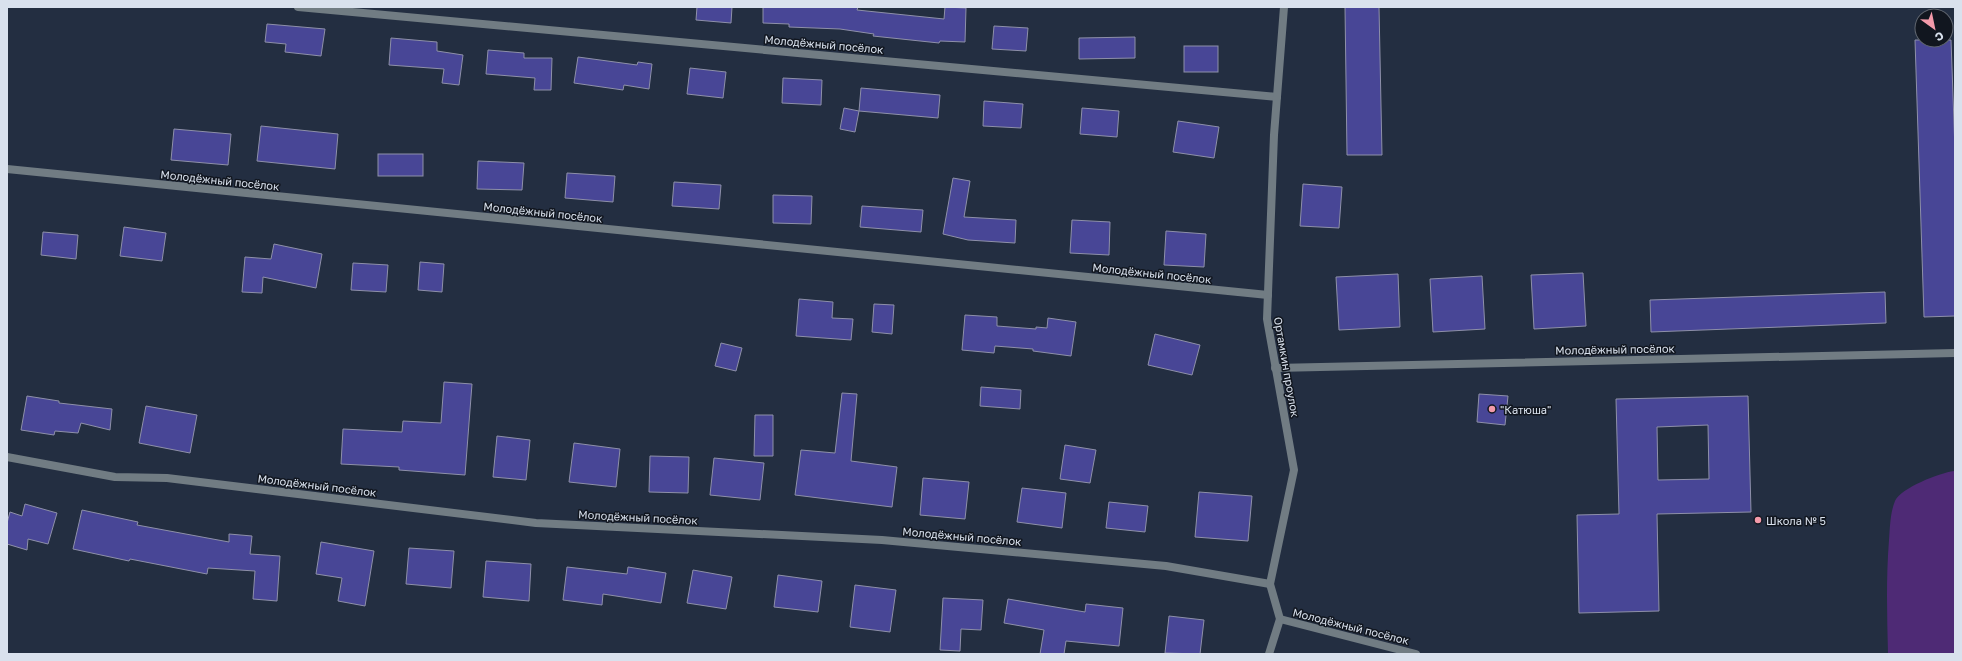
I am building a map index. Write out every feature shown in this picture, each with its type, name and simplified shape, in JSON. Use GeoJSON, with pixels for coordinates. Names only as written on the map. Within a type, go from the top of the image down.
{"type":"FeatureCollection","features":[{"type":"Feature","properties":{"kind":"street","name":"Молодёжный посёлок"},"geometry":{"type":"LineString","coordinates":[[298,7],[1277,97]]}},
{"type":"Feature","properties":{"kind":"street","name":"Ортамкин проулок"},"geometry":{"type":"LineString","coordinates":[[1280,619],[1270,584],[1294,470],[1267,319],[1277,97],[1284,7]]}},
{"type":"Feature","properties":{"kind":"street","name":"Молодёжный посёлок"},"geometry":{"type":"LineString","coordinates":[[7,169],[1268,295]]}},
{"type":"Feature","properties":{"kind":"street","name":"Молодёжный посёлок"},"geometry":{"type":"LineString","coordinates":[[1275,368],[1955,353]]}},
{"type":"Feature","properties":{"kind":"street","name":"Молодёжный посёлок"},"geometry":{"type":"LineString","coordinates":[[7,457],[115,478],[168,478],[536,523],[882,540],[1166,566],[1270,584]]}},
{"type":"Feature","properties":{"kind":"street","name":"Молодёжный посёлок"},"geometry":{"type":"LineString","coordinates":[[1280,619],[1416,654]]}},
{"type":"Feature","properties":{"kind":"street"},"geometry":{"type":"LineString","coordinates":[[1269,654],[1280,619]]}},
{"type":"Feature","properties":{"kind":"shaded area"},"geometry":{"type":"Polygon","coordinates":[[[1955,471],[1955,654],[1888,654],[1888,554],[1890,520],[1895,501],[1912,486],[1947,472],[1955,471]]]}},
{"type":"Feature","properties":{"kind":"building"},"geometry":{"type":"Polygon","coordinates":[[[697,7],[732,7],[731,23],[696,20],[697,7]]]}},
{"type":"Feature","properties":{"kind":"building"},"geometry":{"type":"Polygon","coordinates":[[[763,7],[858,7],[857,10],[944,19],[945,7],[966,8],[965,42],[940,41],[939,43],[873,36],[874,34],[840,29],[789,27],[789,24],[763,23],[763,7]]]}},
{"type":"Feature","properties":{"kind":"building"},"geometry":{"type":"Polygon","coordinates":[[[1345,7],[1379,7],[1382,155],[1347,155],[1345,7]]]}},
{"type":"Feature","properties":{"kind":"building"},"geometry":{"type":"Polygon","coordinates":[[[267,24],[325,29],[321,56],[285,52],[286,44],[265,42],[267,24]]]}},
{"type":"Feature","properties":{"kind":"building"},"geometry":{"type":"Polygon","coordinates":[[[994,26],[1028,28],[1026,51],[992,49],[994,26]]]}},
{"type":"Feature","properties":{"kind":"building"},"geometry":{"type":"Polygon","coordinates":[[[1135,37],[1135,58],[1079,59],[1079,38],[1135,37]]]}},
{"type":"Feature","properties":{"kind":"building"},"geometry":{"type":"Polygon","coordinates":[[[391,38],[437,42],[437,51],[463,55],[459,85],[442,83],[444,69],[389,65],[391,38]]]}},
{"type":"Feature","properties":{"kind":"building"},"geometry":{"type":"Polygon","coordinates":[[[1184,46],[1218,46],[1218,72],[1184,72],[1184,46]]]}},
{"type":"Feature","properties":{"kind":"building"},"geometry":{"type":"Polygon","coordinates":[[[1915,48],[1951,48],[1955,151],[1955,316],[1924,317],[1915,48]]]}},
{"type":"Feature","properties":{"kind":"building"},"geometry":{"type":"Polygon","coordinates":[[[488,50],[524,53],[524,58],[552,58],[551,90],[534,90],[535,78],[486,74],[488,50]]]}},
{"type":"Feature","properties":{"kind":"building"},"geometry":{"type":"Polygon","coordinates":[[[578,57],[637,65],[638,62],[652,64],[649,89],[624,85],[623,90],[574,83],[578,57]]]}},
{"type":"Feature","properties":{"kind":"building"},"geometry":{"type":"Polygon","coordinates":[[[690,68],[726,72],[723,98],[687,94],[690,68]]]}},
{"type":"Feature","properties":{"kind":"building"},"geometry":{"type":"Polygon","coordinates":[[[783,78],[822,80],[821,105],[782,103],[783,78]]]}},
{"type":"Feature","properties":{"kind":"building"},"geometry":{"type":"Polygon","coordinates":[[[861,88],[940,95],[938,118],[859,111],[861,88]]]}},
{"type":"Feature","properties":{"kind":"building"},"geometry":{"type":"Polygon","coordinates":[[[984,101],[1023,104],[1021,128],[983,126],[984,101]]]}},
{"type":"Feature","properties":{"kind":"building"},"geometry":{"type":"Polygon","coordinates":[[[844,108],[859,111],[855,132],[840,129],[844,108]]]}},
{"type":"Feature","properties":{"kind":"building"},"geometry":{"type":"Polygon","coordinates":[[[1082,108],[1119,111],[1117,137],[1080,134],[1082,108]]]}},
{"type":"Feature","properties":{"kind":"building"},"geometry":{"type":"Polygon","coordinates":[[[1178,121],[1219,127],[1214,158],[1173,152],[1178,121]]]}},
{"type":"Feature","properties":{"kind":"building"},"geometry":{"type":"Polygon","coordinates":[[[261,126],[338,134],[335,169],[257,161],[261,126]]]}},
{"type":"Feature","properties":{"kind":"building"},"geometry":{"type":"Polygon","coordinates":[[[174,129],[231,134],[228,165],[171,160],[174,129]]]}},
{"type":"Feature","properties":{"kind":"building"},"geometry":{"type":"Polygon","coordinates":[[[378,154],[423,154],[423,176],[378,176],[378,154]]]}},
{"type":"Feature","properties":{"kind":"building"},"geometry":{"type":"Polygon","coordinates":[[[478,161],[524,163],[522,190],[477,189],[478,161]]]}},
{"type":"Feature","properties":{"kind":"building"},"geometry":{"type":"Polygon","coordinates":[[[567,173],[615,176],[613,202],[565,198],[567,173]]]}},
{"type":"Feature","properties":{"kind":"building"},"geometry":{"type":"Polygon","coordinates":[[[953,178],[970,181],[964,217],[1016,220],[1015,243],[968,240],[943,234],[953,178]]]}},
{"type":"Feature","properties":{"kind":"building"},"geometry":{"type":"Polygon","coordinates":[[[674,182],[721,185],[719,209],[672,206],[674,182]]]}},
{"type":"Feature","properties":{"kind":"building"},"geometry":{"type":"Polygon","coordinates":[[[1303,184],[1342,187],[1339,228],[1300,226],[1303,184]]]}},
{"type":"Feature","properties":{"kind":"building"},"geometry":{"type":"Polygon","coordinates":[[[773,195],[812,196],[811,224],[773,223],[773,195]]]}},
{"type":"Feature","properties":{"kind":"building"},"geometry":{"type":"Polygon","coordinates":[[[862,206],[923,210],[921,232],[860,227],[862,206]]]}},
{"type":"Feature","properties":{"kind":"building"},"geometry":{"type":"Polygon","coordinates":[[[1072,220],[1110,222],[1109,255],[1070,253],[1072,220]]]}},
{"type":"Feature","properties":{"kind":"building"},"geometry":{"type":"Polygon","coordinates":[[[124,227],[166,233],[162,261],[120,256],[124,227]]]}},
{"type":"Feature","properties":{"kind":"building"},"geometry":{"type":"Polygon","coordinates":[[[1166,231],[1206,234],[1204,267],[1164,265],[1166,231]]]}},
{"type":"Feature","properties":{"kind":"building"},"geometry":{"type":"Polygon","coordinates":[[[43,232],[78,235],[76,259],[41,255],[43,232]]]}},
{"type":"Feature","properties":{"kind":"building"},"geometry":{"type":"Polygon","coordinates":[[[274,244],[322,254],[316,288],[263,277],[262,293],[242,292],[245,257],[271,259],[274,244]]]}},
{"type":"Feature","properties":{"kind":"building"},"geometry":{"type":"Polygon","coordinates":[[[420,262],[444,264],[442,292],[418,290],[420,262]]]}},
{"type":"Feature","properties":{"kind":"building"},"geometry":{"type":"Polygon","coordinates":[[[353,263],[388,265],[386,292],[351,290],[353,263]]]}},
{"type":"Feature","properties":{"kind":"building"},"geometry":{"type":"Polygon","coordinates":[[[1583,273],[1586,326],[1534,329],[1531,275],[1583,273]]]}},
{"type":"Feature","properties":{"kind":"building"},"geometry":{"type":"Polygon","coordinates":[[[1398,274],[1400,327],[1339,330],[1336,277],[1398,274]]]}},
{"type":"Feature","properties":{"kind":"building"},"geometry":{"type":"Polygon","coordinates":[[[1482,276],[1485,329],[1433,332],[1430,279],[1482,276]]]}},
{"type":"Feature","properties":{"kind":"building"},"geometry":{"type":"Polygon","coordinates":[[[1885,292],[1886,323],[1651,332],[1650,300],[1885,292]]]}},
{"type":"Feature","properties":{"kind":"building"},"geometry":{"type":"Polygon","coordinates":[[[799,299],[833,302],[832,318],[853,319],[851,340],[796,336],[799,299]]]}},
{"type":"Feature","properties":{"kind":"building"},"geometry":{"type":"Polygon","coordinates":[[[874,304],[894,305],[892,334],[872,332],[874,304]]]}},
{"type":"Feature","properties":{"kind":"building"},"geometry":{"type":"Polygon","coordinates":[[[965,315],[997,317],[997,326],[1036,329],[1036,327],[1047,328],[1048,318],[1076,322],[1071,356],[1033,351],[1033,349],[995,346],[994,353],[962,350],[965,315]]]}},
{"type":"Feature","properties":{"kind":"building"},"geometry":{"type":"Polygon","coordinates":[[[1155,334],[1200,345],[1192,375],[1148,365],[1155,334]]]}},
{"type":"Feature","properties":{"kind":"building"},"geometry":{"type":"Polygon","coordinates":[[[721,343],[742,348],[736,371],[715,366],[721,343]]]}},
{"type":"Feature","properties":{"kind":"building"},"geometry":{"type":"Polygon","coordinates":[[[444,382],[472,384],[465,475],[399,470],[399,467],[341,464],[343,429],[402,432],[403,421],[441,423],[444,382]]]}},
{"type":"Feature","properties":{"kind":"building"},"geometry":{"type":"Polygon","coordinates":[[[981,387],[1021,390],[1020,409],[980,406],[981,387]]]}},
{"type":"Feature","properties":{"kind":"building"},"geometry":{"type":"Polygon","coordinates":[[[842,393],[857,394],[851,461],[897,467],[892,507],[795,495],[801,450],[835,453],[842,393]]]}},
{"type":"Feature","properties":{"kind":"building","name":"\"Катюша\""},"geometry":{"type":"Polygon","coordinates":[[[1479,394],[1508,396],[1505,425],[1477,422],[1479,394]]]}},
{"type":"Feature","properties":{"kind":"building"},"geometry":{"type":"Polygon","coordinates":[[[27,396],[59,401],[59,403],[112,409],[110,430],[81,423],[78,433],[55,431],[54,435],[21,430],[27,396]]]}},
{"type":"Feature","properties":{"kind":"building"},"geometry":{"type":"Polygon","coordinates":[[[1748,396],[1751,512],[1657,514],[1659,611],[1579,613],[1577,515],[1619,514],[1616,399],[1748,396]],[[1708,425],[1657,427],[1658,480],[1709,479],[1708,425]]]}},
{"type":"Feature","properties":{"kind":"building"},"geometry":{"type":"Polygon","coordinates":[[[146,406],[197,415],[190,453],[139,443],[146,406]]]}},
{"type":"Feature","properties":{"kind":"building"},"geometry":{"type":"Polygon","coordinates":[[[755,415],[773,415],[773,456],[754,456],[755,415]]]}},
{"type":"Feature","properties":{"kind":"building"},"geometry":{"type":"Polygon","coordinates":[[[497,436],[530,440],[526,480],[493,477],[497,436]]]}},
{"type":"Feature","properties":{"kind":"building"},"geometry":{"type":"Polygon","coordinates":[[[574,443],[620,449],[616,487],[569,482],[574,443]]]}},
{"type":"Feature","properties":{"kind":"building"},"geometry":{"type":"Polygon","coordinates":[[[1065,445],[1096,450],[1090,483],[1060,479],[1065,445]]]}},
{"type":"Feature","properties":{"kind":"building"},"geometry":{"type":"Polygon","coordinates":[[[650,456],[689,457],[688,493],[649,492],[650,456]]]}},
{"type":"Feature","properties":{"kind":"building"},"geometry":{"type":"Polygon","coordinates":[[[714,458],[764,463],[760,500],[710,495],[714,458]]]}},
{"type":"Feature","properties":{"kind":"building"},"geometry":{"type":"Polygon","coordinates":[[[923,478],[969,482],[965,519],[920,515],[923,478]]]}},
{"type":"Feature","properties":{"kind":"building"},"geometry":{"type":"Polygon","coordinates":[[[1022,488],[1066,493],[1062,528],[1017,522],[1022,488]]]}},
{"type":"Feature","properties":{"kind":"building"},"geometry":{"type":"Polygon","coordinates":[[[1199,492],[1252,496],[1248,541],[1195,537],[1199,492]]]}},
{"type":"Feature","properties":{"kind":"building"},"geometry":{"type":"Polygon","coordinates":[[[1109,502],[1148,506],[1145,532],[1106,528],[1109,502]]]}},
{"type":"Feature","properties":{"kind":"building"},"geometry":{"type":"Polygon","coordinates":[[[25,504],[57,513],[48,544],[28,539],[27,550],[7,544],[7,523],[10,512],[22,516],[25,504]]]}},
{"type":"Feature","properties":{"kind":"building"},"geometry":{"type":"Polygon","coordinates":[[[82,510],[138,522],[137,525],[229,542],[229,534],[252,536],[250,554],[280,556],[277,601],[253,599],[255,571],[208,568],[207,574],[130,559],[129,561],[73,549],[82,510]]]}},
{"type":"Feature","properties":{"kind":"building"},"geometry":{"type":"Polygon","coordinates":[[[321,542],[374,551],[365,606],[338,601],[342,578],[316,574],[321,542]]]}},
{"type":"Feature","properties":{"kind":"building"},"geometry":{"type":"Polygon","coordinates":[[[409,548],[454,551],[451,588],[406,584],[409,548]]]}},
{"type":"Feature","properties":{"kind":"building"},"geometry":{"type":"Polygon","coordinates":[[[486,561],[531,564],[529,601],[483,597],[486,561]]]}},
{"type":"Feature","properties":{"kind":"building"},"geometry":{"type":"Polygon","coordinates":[[[567,567],[627,574],[628,567],[666,573],[661,603],[603,594],[602,605],[563,600],[567,567]]]}},
{"type":"Feature","properties":{"kind":"building"},"geometry":{"type":"Polygon","coordinates":[[[693,570],[732,577],[726,609],[687,603],[693,570]]]}},
{"type":"Feature","properties":{"kind":"building"},"geometry":{"type":"Polygon","coordinates":[[[778,575],[822,581],[818,612],[774,607],[778,575]]]}},
{"type":"Feature","properties":{"kind":"building"},"geometry":{"type":"Polygon","coordinates":[[[855,585],[896,590],[890,632],[850,627],[855,585]]]}},
{"type":"Feature","properties":{"kind":"building"},"geometry":{"type":"Polygon","coordinates":[[[943,598],[983,600],[981,630],[961,629],[960,651],[940,650],[943,598]]]}},
{"type":"Feature","properties":{"kind":"building"},"geometry":{"type":"Polygon","coordinates":[[[1008,599],[1085,612],[1086,604],[1123,608],[1119,646],[1066,641],[1064,654],[1040,654],[1044,630],[1004,623],[1008,599]]]}},
{"type":"Feature","properties":{"kind":"building"},"geometry":{"type":"Polygon","coordinates":[[[1169,616],[1204,620],[1200,654],[1165,653],[1169,616]]]}},
{"type":"Feature","properties":{"kind":"place","name":"\"Катюша\""},"geometry":{"type":"Point","coordinates":[1492,409]}},
{"type":"Feature","properties":{"kind":"place","name":"Школа № 5"},"geometry":{"type":"Point","coordinates":[1758,520]}}]}
